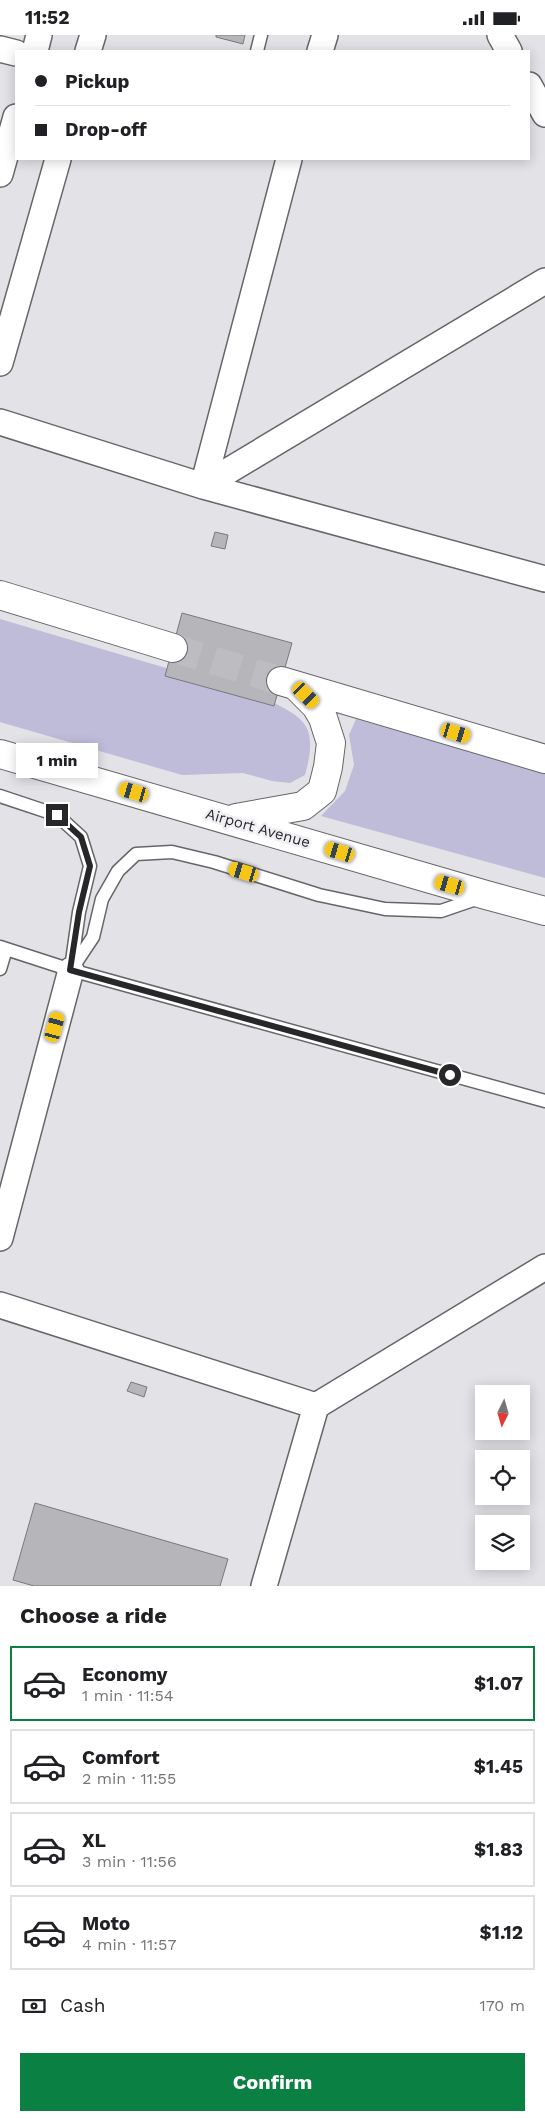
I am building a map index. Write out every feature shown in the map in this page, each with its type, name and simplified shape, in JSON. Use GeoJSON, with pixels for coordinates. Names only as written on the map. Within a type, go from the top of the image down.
{"type":"FeatureCollection","features":[{"type":"Feature","properties":{"kind":"main road"},"geometry":{"type":"LineString","coordinates":[[0,595],[173,648]]}},
{"type":"Feature","properties":{"kind":"main road"},"geometry":{"type":"LineString","coordinates":[[230,819],[304,806],[322,791],[331,743],[323,718],[316,706],[288,683],[545,759]]}},
{"type":"Feature","properties":{"kind":"main road","name":"Airport Avenue"},"geometry":{"type":"LineString","coordinates":[[0,754],[545,911]]}},
{"type":"Feature","properties":{"kind":"street"},"geometry":{"type":"LineString","coordinates":[[35,50],[39,35]]}},
{"type":"Feature","properties":{"kind":"street"},"geometry":{"type":"LineString","coordinates":[[88,50],[93,35]]}},
{"type":"Feature","properties":{"kind":"street"},"geometry":{"type":"LineString","coordinates":[[320,50],[325,35]]}},
{"type":"Feature","properties":{"kind":"street"},"geometry":{"type":"LineString","coordinates":[[500,35],[508,50]]}},
{"type":"Feature","properties":{"kind":"street"},"geometry":{"type":"LineString","coordinates":[[0,49],[15,53]]}},
{"type":"Feature","properties":{"kind":"street"},"geometry":{"type":"LineString","coordinates":[[530,87],[545,114]]}},
{"type":"Feature","properties":{"kind":"street"},"geometry":{"type":"LineString","coordinates":[[0,174],[15,121]]}},
{"type":"Feature","properties":{"kind":"street"},"geometry":{"type":"LineString","coordinates":[[0,363],[58,160]]}},
{"type":"Feature","properties":{"kind":"street"},"geometry":{"type":"LineString","coordinates":[[203,486],[289,160]]}},
{"type":"Feature","properties":{"kind":"street"},"geometry":{"type":"LineString","coordinates":[[203,486],[545,281]]}},
{"type":"Feature","properties":{"kind":"street"},"geometry":{"type":"LineString","coordinates":[[0,422],[203,486],[545,579]]}},
{"type":"Feature","properties":{"kind":"street"},"geometry":{"type":"LineString","coordinates":[[0,1238],[70,970]]}},
{"type":"Feature","properties":{"kind":"street"},"geometry":{"type":"LineString","coordinates":[[264,1586],[316,1406],[545,1267]]}},
{"type":"Feature","properties":{"kind":"street"},"geometry":{"type":"LineString","coordinates":[[0,1305],[316,1406]]}},
{"type":"Feature","properties":{"kind":"lane"},"geometry":{"type":"LineString","coordinates":[[257,50],[261,35]]}},
{"type":"Feature","properties":{"kind":"lane"},"geometry":{"type":"LineString","coordinates":[[0,796],[57,815],[81,837],[90,866],[79,912],[70,970]]}},
{"type":"Feature","properties":{"kind":"lane"},"geometry":{"type":"LineString","coordinates":[[70,970],[93,937],[102,899],[118,871],[136,854],[172,852],[214,862],[318,895],[384,909],[441,911],[486,895]]}},
{"type":"Feature","properties":{"kind":"lane"},"geometry":{"type":"LineString","coordinates":[[0,969],[3,948],[70,970],[545,1101]]}},
{"type":"Feature","properties":{"kind":"shaded area"},"geometry":{"type":"Polygon","coordinates":[[[0,619],[258,695],[286,709],[304,723],[308,732],[310,743],[305,775],[290,783],[272,781],[243,773],[182,775],[0,722],[0,619]]]}},
{"type":"Feature","properties":{"kind":"shaded area"},"geometry":{"type":"Polygon","coordinates":[[[356,719],[545,774],[545,878],[321,816],[345,791],[354,765],[349,735],[356,719]]]}},
{"type":"Feature","properties":{"kind":"building"},"geometry":{"type":"Polygon","coordinates":[[[216,35],[245,35],[243,44],[216,37],[216,35]]]}},
{"type":"Feature","properties":{"kind":"building"},"geometry":{"type":"Polygon","coordinates":[[[215,532],[228,535],[225,549],[211,546],[215,532]]]}},
{"type":"Feature","properties":{"kind":"building"},"geometry":{"type":"Polygon","coordinates":[[[182,613],[292,643],[274,706],[165,676],[182,613]]]}},
{"type":"Feature","properties":{"kind":"building"},"geometry":{"type":"Polygon","coordinates":[[[131,1382],[147,1387],[144,1397],[127,1391],[131,1382]]]}},
{"type":"Feature","properties":{"kind":"building"},"geometry":{"type":"Polygon","coordinates":[[[35,1503],[228,1559],[220,1586],[34,1586],[13,1580],[35,1503]]]}},
{"type":"Feature","properties":{"kind":"tunnel"},"geometry":{"type":"LineString","coordinates":[[173,648],[281,681]]}},
{"type":"Feature","properties":{"kind":"route"},"geometry":{"type":"LineString","coordinates":[[57,815],[81,837],[90,866],[79,912],[70,970],[450,1075]]}}]}
